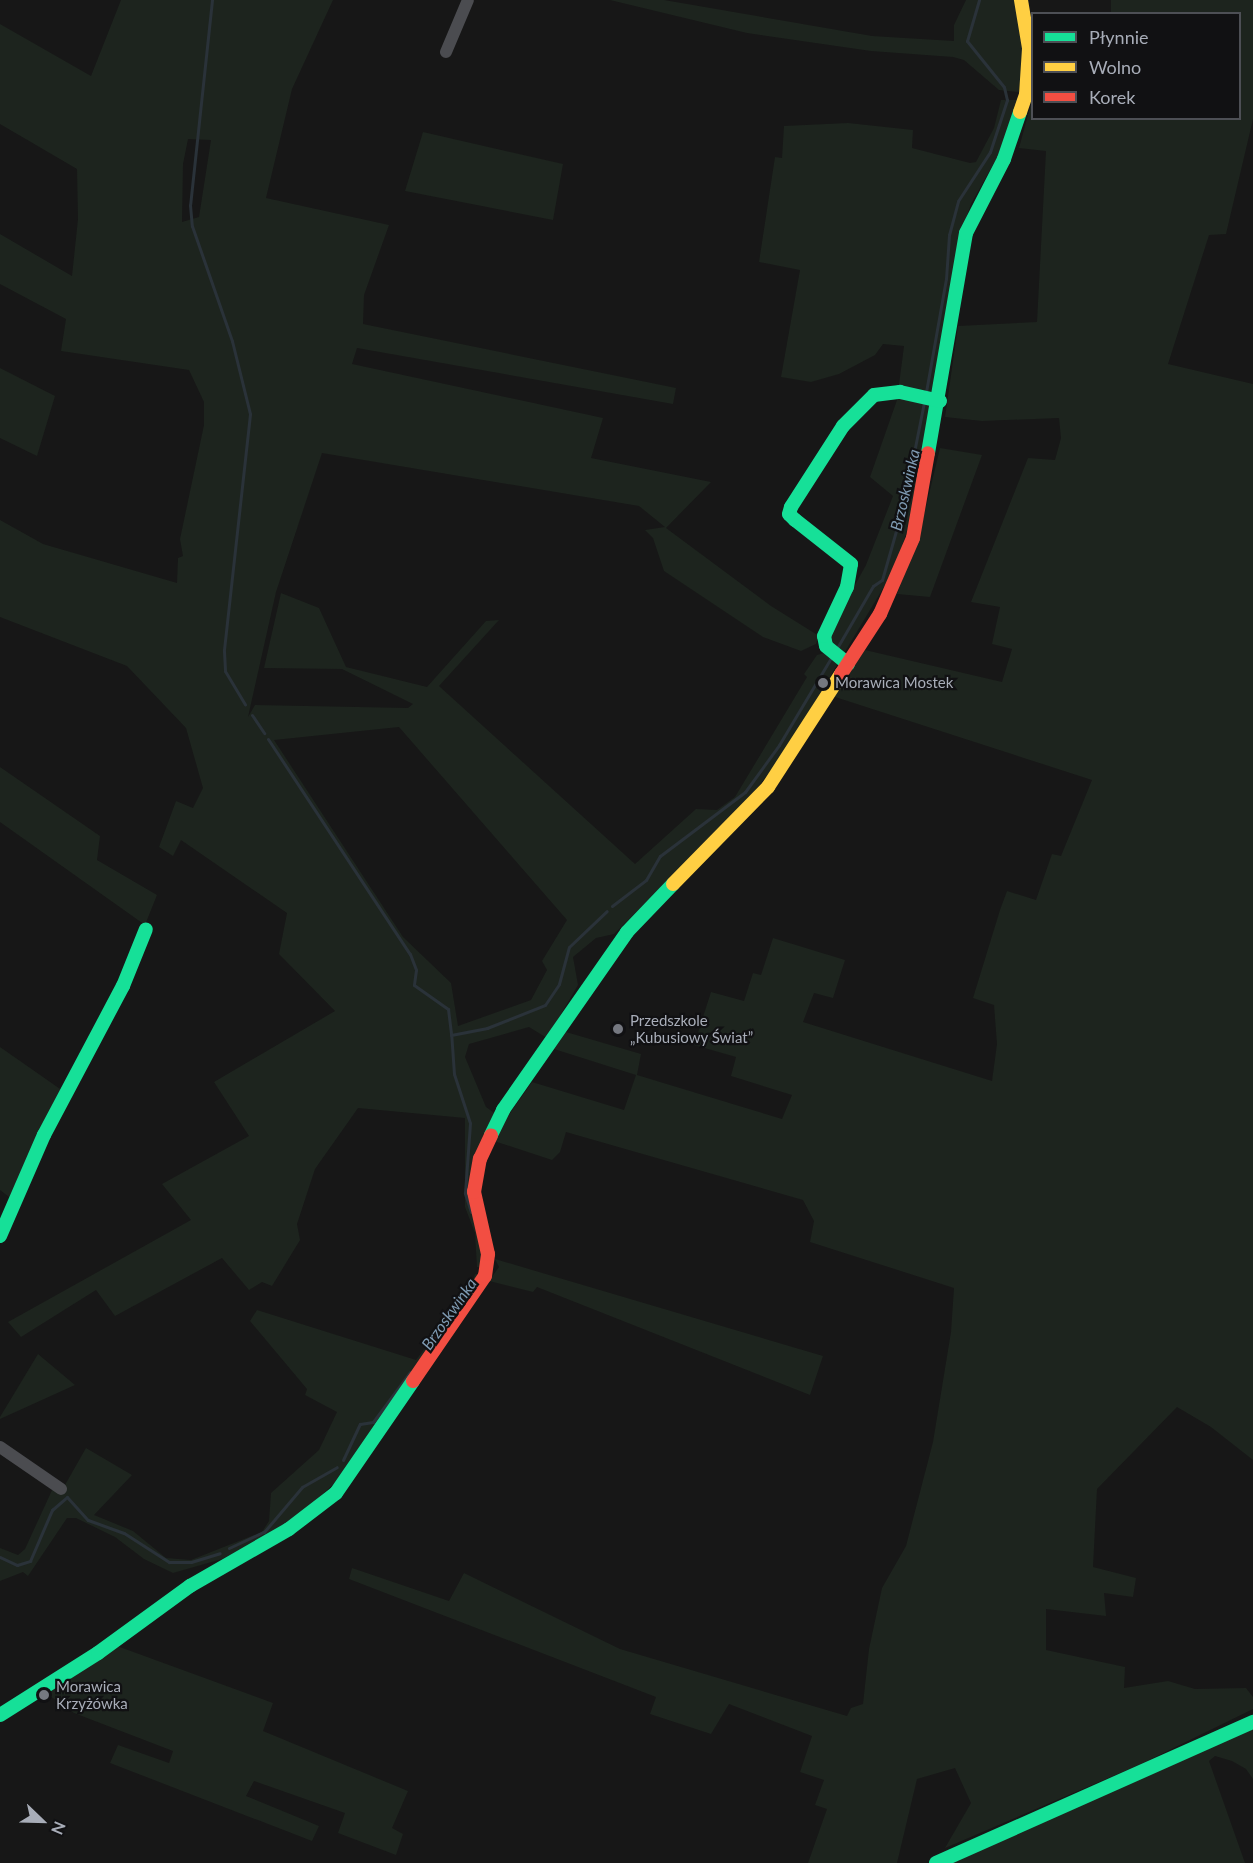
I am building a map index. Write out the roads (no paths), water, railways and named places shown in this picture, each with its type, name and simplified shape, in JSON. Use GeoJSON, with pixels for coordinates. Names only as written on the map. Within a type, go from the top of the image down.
{"type":"FeatureCollection","features":[{"type":"Feature","properties":{"kind":"street"},"geometry":{"type":"LineString","coordinates":[[446,52],[468,0]]}},
{"type":"Feature","properties":{"kind":"street"},"geometry":{"type":"LineString","coordinates":[[0,1715],[98,1653],[190,1586],[289,1529],[336,1493],[485,1276],[488,1254],[474,1192],[480,1159],[503,1110],[627,932],[768,787],[838,656],[880,614],[913,538],[929,398],[966,233],[1004,159],[1026,95],[1029,48],[1021,0]]}},
{"type":"Feature","properties":{"kind":"street"},"geometry":{"type":"LineString","coordinates":[[838,656],[826,626],[848,587],[851,564],[795,520],[789,514],[791,507],[843,426],[863,403],[874,396],[900,392],[929,398]]}},
{"type":"Feature","properties":{"kind":"street"},"geometry":{"type":"LineString","coordinates":[[0,1236],[44,1135],[123,986],[146,929]]}},
{"type":"Feature","properties":{"kind":"street"},"geometry":{"type":"LineString","coordinates":[[0,1447],[61,1489]]}},
{"type":"Feature","properties":{"kind":"street"},"geometry":{"type":"LineString","coordinates":[[936,1863],[1253,1722]]}},
{"type":"Feature","properties":{"kind":"waterway"},"geometry":{"type":"LineString","coordinates":[[212,0],[190,205],[192,226],[232,341],[250,414],[224,651],[225,671],[245,704]]}},
{"type":"Feature","properties":{"kind":"waterway","name":"Brzoskwinka"},"geometry":{"type":"LineString","coordinates":[[926,392],[946,279],[949,235],[958,201],[990,152],[1007,100],[1004,87],[967,41],[979,0]]}},
{"type":"Feature","properties":{"kind":"waterway","name":"Brzoskwinka"},"geometry":{"type":"LineString","coordinates":[[837,648],[873,586],[882,580],[904,503],[924,402]]}},
{"type":"Feature","properties":{"kind":"waterway","name":"Brzoskwinka"},"geometry":{"type":"LineString","coordinates":[[612,906],[646,880],[660,856],[745,792],[779,745],[832,656]]}},
{"type":"Feature","properties":{"kind":"waterway"},"geometry":{"type":"LineString","coordinates":[[252,715],[264,733]]}},
{"type":"Feature","properties":{"kind":"waterway"},"geometry":{"type":"LineString","coordinates":[[268,739],[410,954],[416,970],[414,985],[448,1009],[451,1035]]}},
{"type":"Feature","properties":{"kind":"waterway","name":"Brzoskwinka"},"geometry":{"type":"LineString","coordinates":[[471,1212],[465,1193],[470,1123],[454,1074],[451,1035],[487,1028],[545,1005],[559,984],[569,947],[607,911]]}},
{"type":"Feature","properties":{"kind":"waterway","name":"Brzoskwinka"},"geometry":{"type":"LineString","coordinates":[[343,1460],[360,1424],[373,1422],[410,1372]]}},
{"type":"Feature","properties":{"kind":"waterway","name":"Brzoskwinka"},"geometry":{"type":"LineString","coordinates":[[229,1548],[264,1532],[302,1487],[337,1467]]}},
{"type":"Feature","properties":{"kind":"waterway","name":"Brzoskwinka"},"geometry":{"type":"LineString","coordinates":[[0,1557],[17,1565],[30,1561],[52,1510],[67,1497],[88,1520],[124,1533],[169,1562],[191,1562],[220,1553]]}},
{"type":"Feature","properties":{"kind":"place","name":"Morawica Mostek"},"geometry":{"type":"Point","coordinates":[823,683]}},
{"type":"Feature","properties":{"kind":"place","name":"Przedszkole „Kubusiowy Świat”"},"geometry":{"type":"Point","coordinates":[618,1029]}},
{"type":"Feature","properties":{"kind":"place","name":"Morawica Krzyżówka"},"geometry":{"type":"Point","coordinates":[44,1695]}}]}
